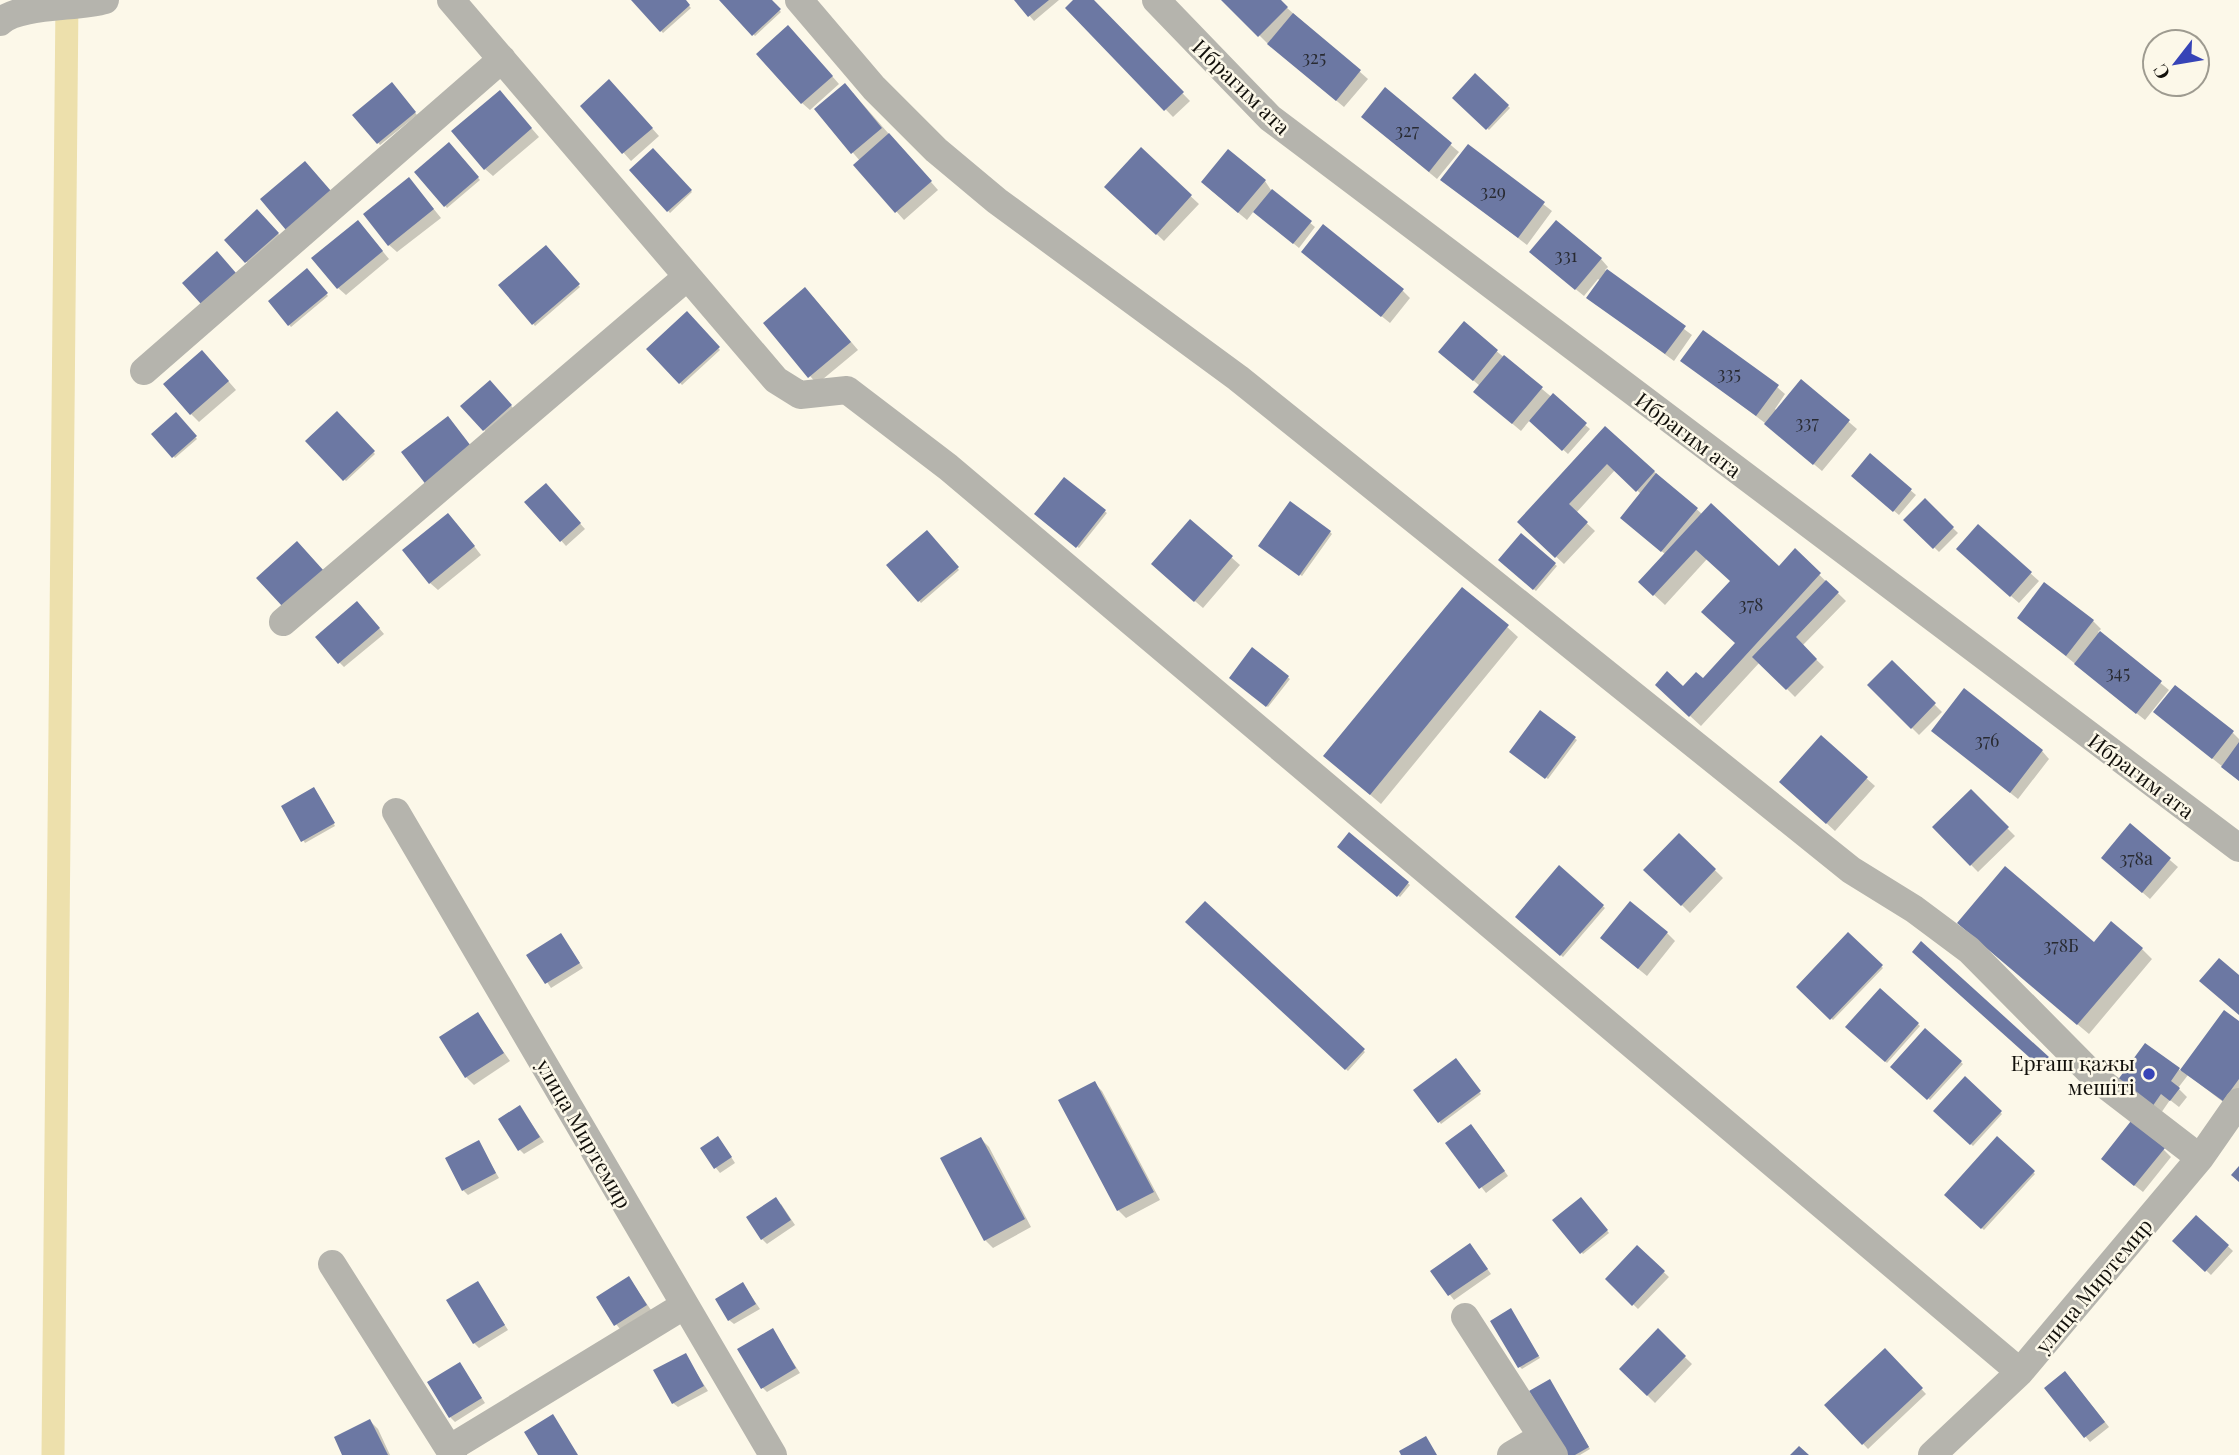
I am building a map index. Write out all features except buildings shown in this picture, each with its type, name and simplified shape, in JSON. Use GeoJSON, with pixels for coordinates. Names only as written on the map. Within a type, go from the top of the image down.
{"type":"FeatureCollection","features":[{"type":"Feature","properties":{"kind":"street"},"geometry":{"type":"LineString","coordinates":[[451,0],[776,380],[800,396],[847,390],[948,467],[2020,1372]]}},
{"type":"Feature","properties":{"kind":"street"},"geometry":{"type":"LineString","coordinates":[[799,0],[874,88],[936,150],[997,201],[1238,378],[1851,870],[1914,909],[1969,950],[2096,1078],[2200,1158]]}},
{"type":"Feature","properties":{"kind":"street","name":"Ибрагим ата"},"geometry":{"type":"LineString","coordinates":[[1156,0],[1270,118],[2239,848]]}},
{"type":"Feature","properties":{"kind":"street"},"geometry":{"type":"LineString","coordinates":[[0,22],[5,18],[41,8],[94,3]]}},
{"type":"Feature","properties":{"kind":"street"},"geometry":{"type":"LineString","coordinates":[[144,370],[502,59]]}},
{"type":"Feature","properties":{"kind":"street"},"geometry":{"type":"LineString","coordinates":[[283,622],[687,277]]}},
{"type":"Feature","properties":{"kind":"street","name":"улица Миртемир"},"geometry":{"type":"LineString","coordinates":[[396,813],[773,1455]]}},
{"type":"Feature","properties":{"kind":"street","name":"улица Миртемир"},"geometry":{"type":"LineString","coordinates":[[1932,1455],[2020,1372],[2200,1158],[2239,1102]]}},
{"type":"Feature","properties":{"kind":"street"},"geometry":{"type":"LineString","coordinates":[[332,1264],[451,1452],[685,1305]]}},
{"type":"Feature","properties":{"kind":"street"},"geometry":{"type":"LineString","coordinates":[[1465,1317],[1548,1446],[1511,1455]]}},
{"type":"Feature","properties":{"kind":"waterway"},"geometry":{"type":"LineString","coordinates":[[53,1455],[67,0]]}},
{"type":"Feature","properties":{"kind":"place","name":"Ерғаш қажы мешіті"},"geometry":{"type":"Point","coordinates":[2149,1074]}}]}
